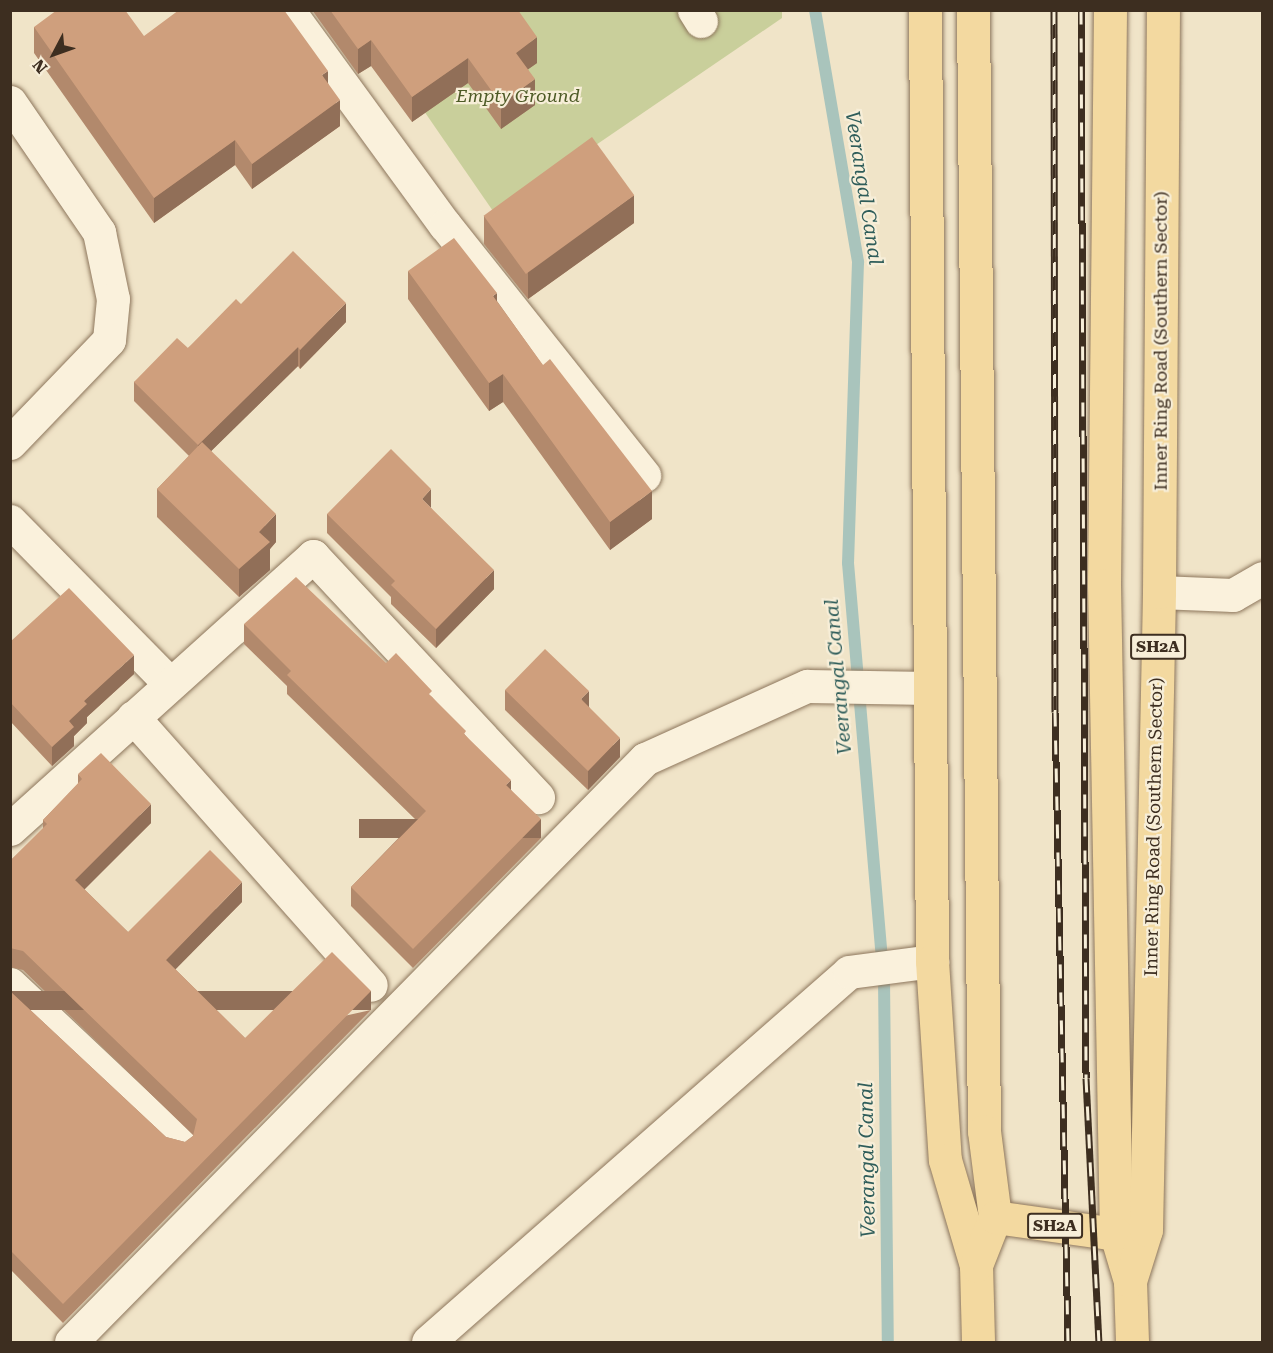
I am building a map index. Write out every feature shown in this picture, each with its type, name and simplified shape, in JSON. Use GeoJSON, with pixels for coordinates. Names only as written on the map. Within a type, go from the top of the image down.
{"type":"FeatureCollection","features":[{"type":"Feature","properties":{"kind":"main road"},"geometry":{"type":"LineString","coordinates":[[925,10],[930,688],[917,963],[945,1160],[976,1265],[978,1342]]}},
{"type":"Feature","properties":{"kind":"main road"},"geometry":{"type":"LineString","coordinates":[[973,10],[984,1131],[995,1217],[976,1265]]}},
{"type":"Feature","properties":{"kind":"main road","name":"Inner Ring Road (Southern Sector)"},"geometry":{"type":"LineString","coordinates":[[1110,10],[1104,585],[1116,1234],[1130,1281],[1132,1342]]}},
{"type":"Feature","properties":{"kind":"main road","name":"Inner Ring Road (Southern Sector)"},"geometry":{"type":"LineString","coordinates":[[1130,1281],[1146,1230],[1159,592],[1163,10]]}},
{"type":"Feature","properties":{"kind":"main road","name":"SH2A"},"geometry":{"type":"LineString","coordinates":[[995,1217],[1116,1234]]}},
{"type":"Feature","properties":{"kind":"street"},"geometry":{"type":"LineString","coordinates":[[288,10],[445,225],[644,475]]}},
{"type":"Feature","properties":{"kind":"street"},"geometry":{"type":"LineString","coordinates":[[10,102],[99,232],[113,299],[109,340],[10,443]]}},
{"type":"Feature","properties":{"kind":"street"},"geometry":{"type":"LineString","coordinates":[[10,521],[169,683]]}},
{"type":"Feature","properties":{"kind":"street"},"geometry":{"type":"LineString","coordinates":[[10,829],[313,555],[538,797]]}},
{"type":"Feature","properties":{"kind":"street"},"geometry":{"type":"LineString","coordinates":[[1159,592],[1233,595],[1263,578]]}},
{"type":"Feature","properties":{"kind":"street"},"geometry":{"type":"LineString","coordinates":[[71,1342],[645,759],[807,686],[930,688]]}},
{"type":"Feature","properties":{"kind":"street"},"geometry":{"type":"LineString","coordinates":[[133,717],[371,985]]}},
{"type":"Feature","properties":{"kind":"street"},"geometry":{"type":"LineString","coordinates":[[428,1342],[849,972],[917,963]]}},
{"type":"Feature","properties":{"kind":"street"},"geometry":{"type":"LineString","coordinates":[[10,984],[179,1143]]}},
{"type":"Feature","properties":{"kind":"green space","name":"Empty Ground"},"geometry":{"type":"Polygon","coordinates":[[[782,10],[782,18],[495,214],[355,11],[782,10]]]}},
{"type":"Feature","properties":{"kind":"building"},"geometry":{"type":"Polygon","coordinates":[[[57,10],[125,10],[144,36],[179,10],[284,10],[328,71],[322,75],[340,100],[252,164],[235,140],[154,198],[34,27],[57,10]]]}},
{"type":"Feature","properties":{"kind":"building"},"geometry":{"type":"Polygon","coordinates":[[[330,10],[518,10],[537,37],[516,53],[535,79],[501,104],[468,58],[412,97],[371,40],[358,49],[330,10]]]}},
{"type":"Feature","properties":{"kind":"building"},"geometry":{"type":"Polygon","coordinates":[[[592,137],[634,195],[526,274],[484,216],[592,137]]]}},
{"type":"Feature","properties":{"kind":"building"},"geometry":{"type":"Polygon","coordinates":[[[454,238],[497,293],[493,296],[543,365],[550,359],[652,491],[610,522],[503,374],[489,383],[408,271],[454,238]]]}},
{"type":"Feature","properties":{"kind":"building"},"geometry":{"type":"Polygon","coordinates":[[[293,251],[346,303],[300,350],[298,347],[198,445],[134,382],[177,338],[188,348],[236,299],[241,304],[293,251]]]}},
{"type":"Feature","properties":{"kind":"building"},"geometry":{"type":"Polygon","coordinates":[[[202,442],[276,514],[259,532],[270,542],[239,569],[157,489],[202,442]]]}},
{"type":"Feature","properties":{"kind":"building"},"geometry":{"type":"Polygon","coordinates":[[[391,449],[431,489],[422,499],[494,570],[436,629],[391,585],[395,581],[327,514],[391,449]]]}},
{"type":"Feature","properties":{"kind":"building"},"geometry":{"type":"Polygon","coordinates":[[[296,577],[386,663],[396,653],[432,691],[429,694],[466,731],[464,734],[511,780],[506,785],[541,819],[413,949],[351,887],[426,811],[287,675],[291,671],[244,624],[296,577]]]}},
{"type":"Feature","properties":{"kind":"building"},"geometry":{"type":"Polygon","coordinates":[[[69,588],[134,655],[84,701],[87,704],[69,721],[74,727],[52,747],[10,702],[10,642],[69,588]]]}},
{"type":"Feature","properties":{"kind":"building"},"geometry":{"type":"Polygon","coordinates":[[[545,649],[589,691],[581,699],[620,738],[588,771],[505,690],[545,649]]]}},
{"type":"Feature","properties":{"kind":"building"},"geometry":{"type":"Polygon","coordinates":[[[101,753],[151,804],[75,880],[128,932],[210,850],[242,882],[166,960],[245,1038],[332,952],[371,991],[63,1304],[10,1250],[10,991],[166,1137],[185,1142],[193,1136],[197,1119],[23,951],[10,948],[10,861],[47,824],[43,820],[82,779],[78,774],[101,753]]]}},
{"type":"Feature","properties":{"kind":"waterway","name":"Veerangal Canal"},"geometry":{"type":"LineString","coordinates":[[815,10],[858,262],[848,563],[884,979],[888,1342]]}},
{"type":"Feature","properties":{"kind":"railway"},"geometry":{"type":"LineString","coordinates":[[1054,10],[1055,712],[1068,1342]]}},
{"type":"Feature","properties":{"kind":"railway"},"geometry":{"type":"LineString","coordinates":[[1081,10],[1086,1078],[1099,1342]]}}]}
